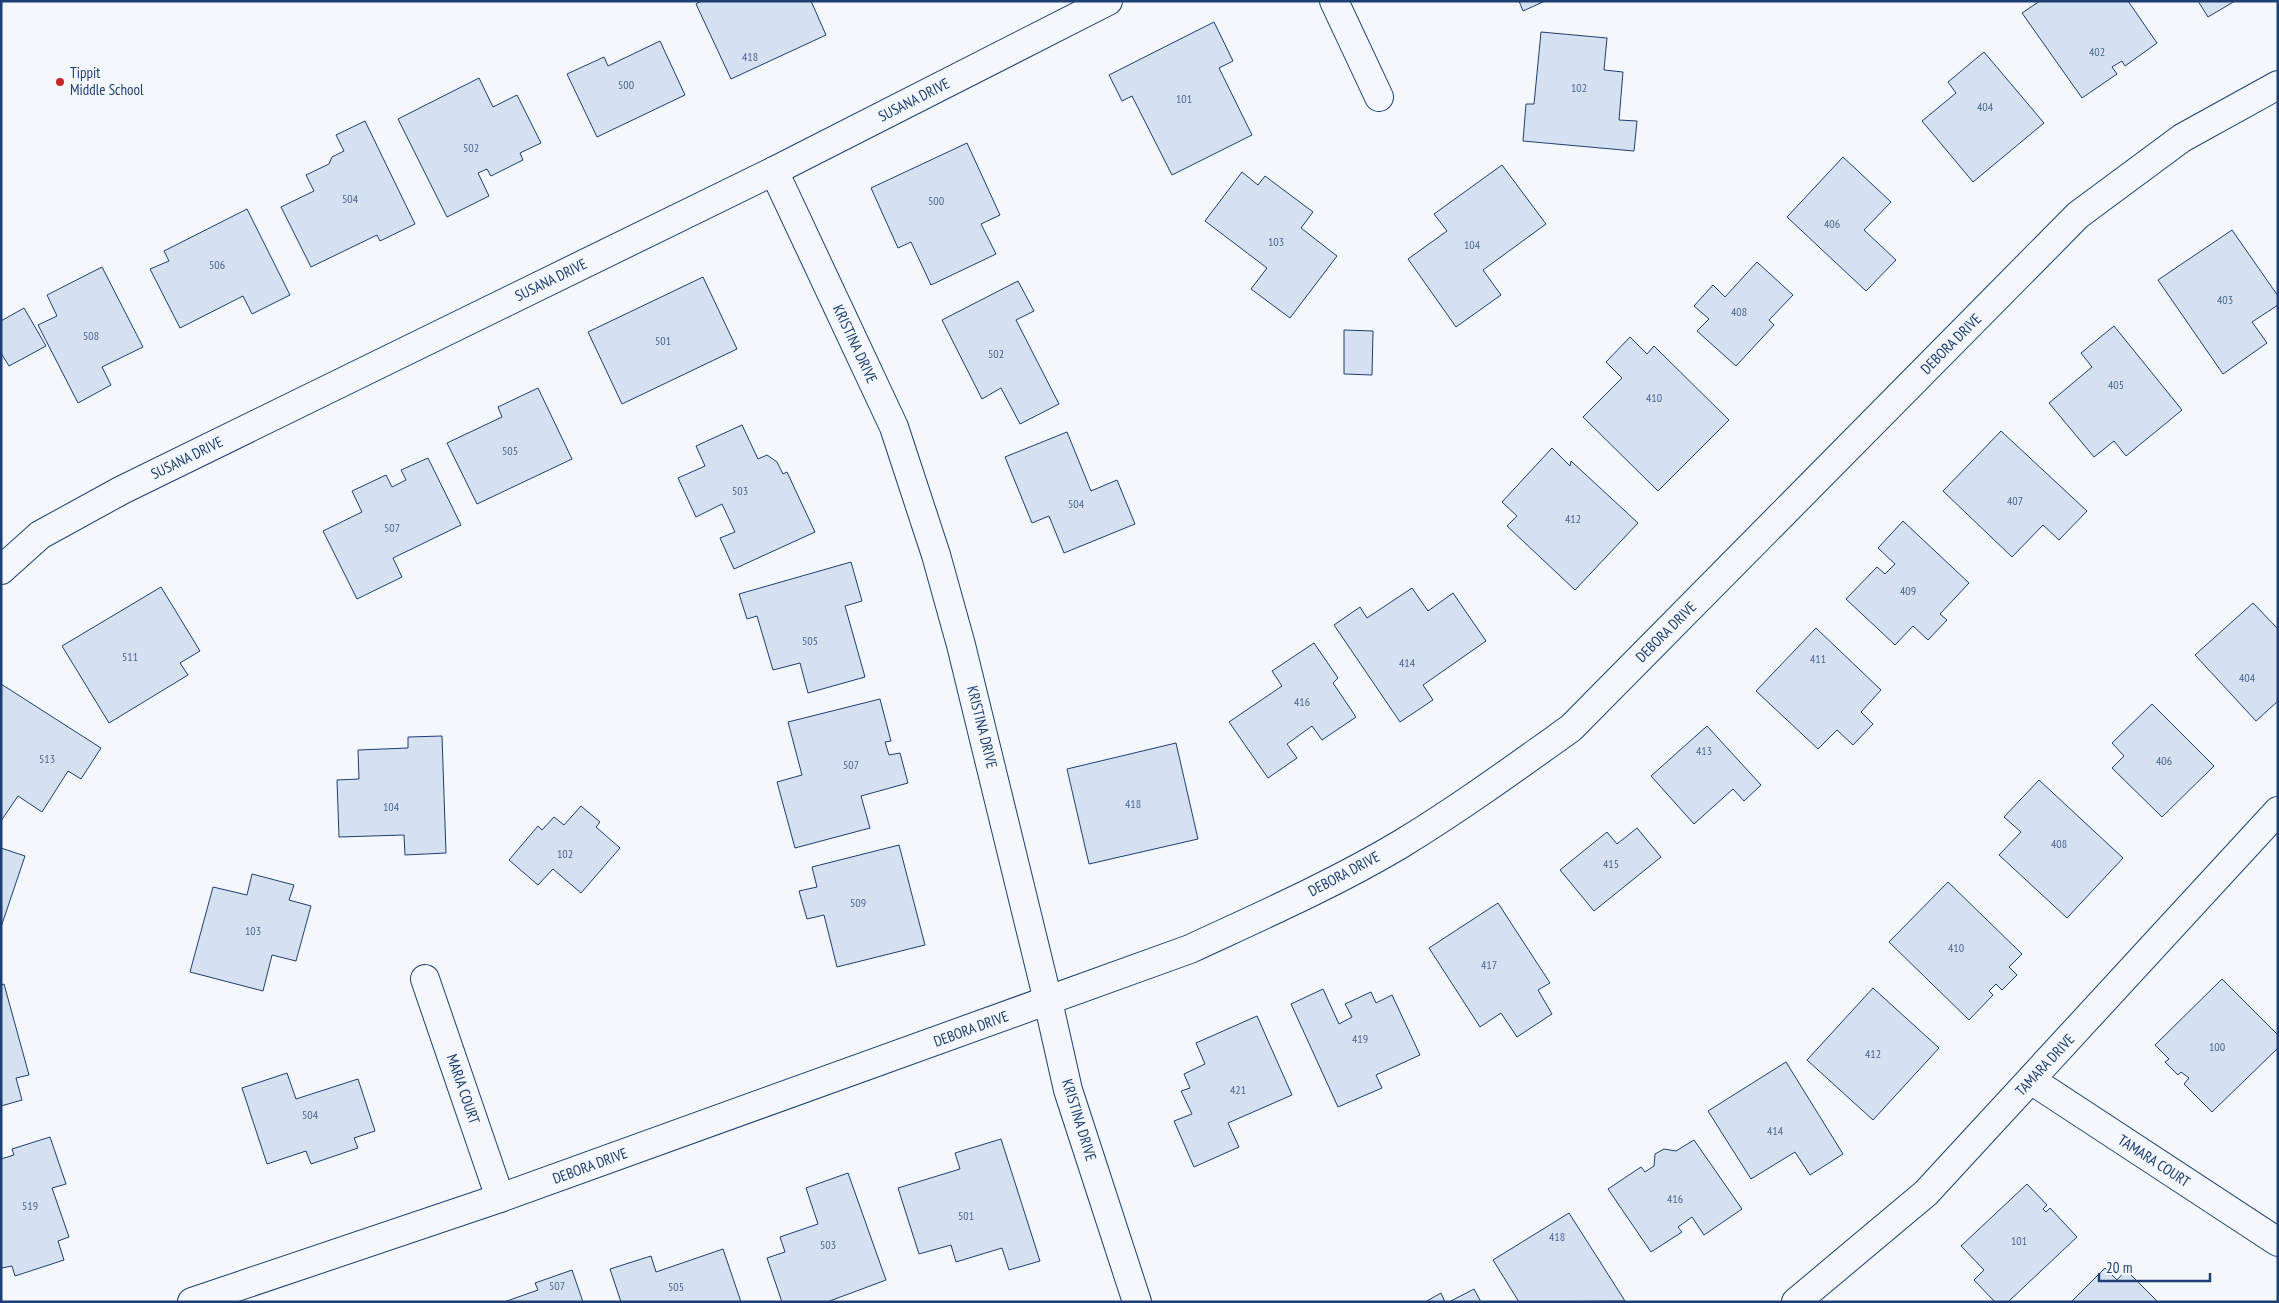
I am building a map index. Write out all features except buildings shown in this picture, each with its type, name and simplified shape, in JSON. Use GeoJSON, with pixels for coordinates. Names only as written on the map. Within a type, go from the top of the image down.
{"type":"FeatureCollection","features":[{"type":"Feature","properties":{"kind":"street","name":"SUSANA DRIVE"},"geometry":{"type":"LineString","coordinates":[[1,570],[40,535],[122,490],[774,171],[1108,1]]}},
{"type":"Feature","properties":{"kind":"street"},"geometry":{"type":"LineString","coordinates":[[1334,1],[1380,97]]}},
{"type":"Feature","properties":{"kind":"street","name":"DEBORA DRIVE"},"geometry":{"type":"LineString","coordinates":[[192,1302],[500,1198],[1190,950],[1288,903],[1400,844],[1490,787],[1571,728],[2078,215],[2182,138],[2278,84]]}},
{"type":"Feature","properties":{"kind":"street","name":"KRISTINA DRIVE"},"geometry":{"type":"LineString","coordinates":[[774,171],[894,427],[936,555],[962,645],[1068,1090],[1137,1302]]}},
{"type":"Feature","properties":{"kind":"street","name":"TAMARA DRIVE"},"geometry":{"type":"LineString","coordinates":[[1796,1302],[1926,1193],[2278,811]]}},
{"type":"Feature","properties":{"kind":"street","name":"MARIA COURT"},"geometry":{"type":"LineString","coordinates":[[425,979],[500,1198]]}},
{"type":"Feature","properties":{"kind":"street","name":"TAMARA COURT"},"geometry":{"type":"LineString","coordinates":[[2031,1080],[2278,1242]]}},
{"type":"Feature","properties":{"kind":"place","name":"Tippit Middle School"},"geometry":{"type":"Point","coordinates":[60,82]}}]}
